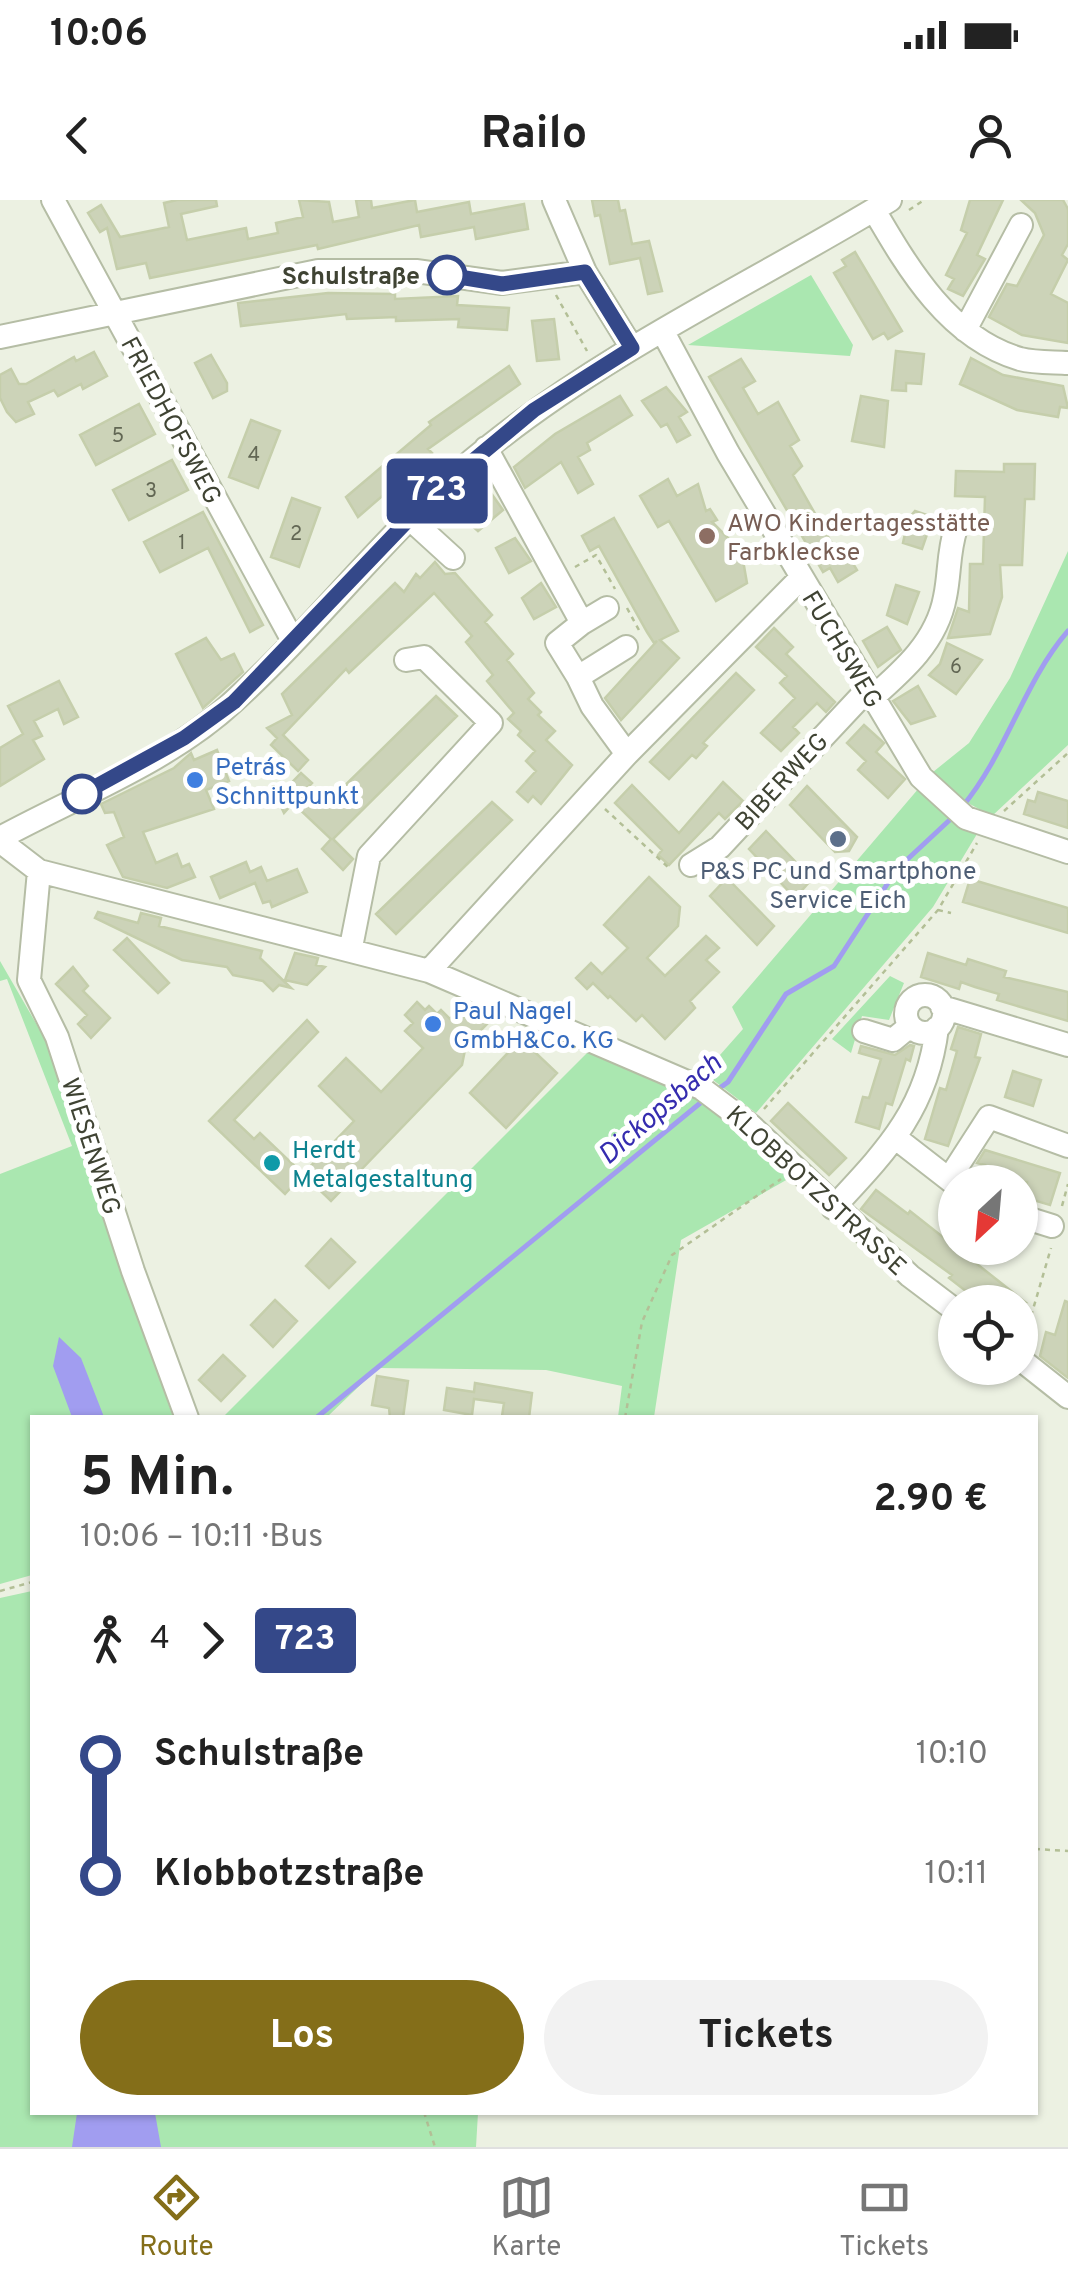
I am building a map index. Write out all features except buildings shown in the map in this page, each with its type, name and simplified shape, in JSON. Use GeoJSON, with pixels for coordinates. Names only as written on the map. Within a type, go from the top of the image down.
{"type":"FeatureCollection","features":[{"type":"Feature","properties":{"kind":"street","name":"FRIEDHOFSWEG"},"geometry":{"type":"LineString","coordinates":[[52,200],[292,639]]}},
{"type":"Feature","properties":{"kind":"street"},"geometry":{"type":"LineString","coordinates":[[554,200],[585,272],[632,348]]}},
{"type":"Feature","properties":{"kind":"street"},"geometry":{"type":"LineString","coordinates":[[0,840],[184,738],[234,702],[408,517],[486,448],[582,377],[882,205],[936,305],[964,330],[1021,360],[1068,363]]}},
{"type":"Feature","properties":{"kind":"street"},"geometry":{"type":"LineString","coordinates":[[964,330],[1021,224]]}},
{"type":"Feature","properties":{"kind":"street"},"geometry":{"type":"LineString","coordinates":[[0,337],[318,271],[416,271],[502,284],[585,272]]}},
{"type":"Feature","properties":{"kind":"street","name":"FUCHSWEG"},"geometry":{"type":"LineString","coordinates":[[662,332],[801,578],[921,777],[945,802],[976,823]]}},
{"type":"Feature","properties":{"kind":"street"},"geometry":{"type":"LineString","coordinates":[[486,448],[582,623]]}},
{"type":"Feature","properties":{"kind":"street"},"geometry":{"type":"LineString","coordinates":[[408,517],[453,558]]}},
{"type":"Feature","properties":{"kind":"street","name":"BIBERWEG"},"geometry":{"type":"LineString","coordinates":[[691,864],[720,847],[869,694],[910,664],[938,618],[945,597],[946,558],[956,528]]}},
{"type":"Feature","properties":{"kind":"street"},"geometry":{"type":"LineString","coordinates":[[429,971],[627,754],[801,578]]}},
{"type":"Feature","properties":{"kind":"street"},"geometry":{"type":"LineString","coordinates":[[607,608],[557,643],[592,706],[627,754]]}},
{"type":"Feature","properties":{"kind":"street"},"geometry":{"type":"LineString","coordinates":[[578,677],[626,646]]}},
{"type":"Feature","properties":{"kind":"street"},"geometry":{"type":"LineString","coordinates":[[351,947],[369,856],[491,723],[424,657],[406,660]]}},
{"type":"Feature","properties":{"kind":"street"},"geometry":{"type":"LineString","coordinates":[[976,823],[1068,852]]}},
{"type":"Feature","properties":{"kind":"street","name":"KLOBBOTZSTRASSE"},"geometry":{"type":"LineString","coordinates":[[0,840],[39,872],[351,947],[429,971],[701,1088],[750,1126],[833,1208],[938,1296]]}},
{"type":"Feature","properties":{"kind":"street","name":"WIESENWEG"},"geometry":{"type":"LineString","coordinates":[[39,872],[29,980],[57,1037],[133,1271],[185,1415]]}},
{"type":"Feature","properties":{"kind":"street"},"geometry":{"type":"LineString","coordinates":[[833,1208],[897,1139],[926,1080],[940,1018],[929,996],[912,1000],[906,1016],[910,1026],[926,1033],[940,1018]]}},
{"type":"Feature","properties":{"kind":"street"},"geometry":{"type":"LineString","coordinates":[[940,1018],[1068,1045]]}},
{"type":"Feature","properties":{"kind":"street"},"geometry":{"type":"LineString","coordinates":[[864,1031],[892,1040],[910,1026]]}},
{"type":"Feature","properties":{"kind":"street"},"geometry":{"type":"LineString","coordinates":[[961,1165],[989,1118],[1068,1146]]}},
{"type":"Feature","properties":{"kind":"street"},"geometry":{"type":"LineString","coordinates":[[897,1139],[938,1170]]}},
{"type":"Feature","properties":{"kind":"street"},"geometry":{"type":"LineString","coordinates":[[1038,1222],[1055,1228]]}},
{"type":"Feature","properties":{"kind":"street"},"geometry":{"type":"LineString","coordinates":[[1038,1373],[1068,1397]]}},
{"type":"Feature","properties":{"kind":"path"},"geometry":{"type":"LineString","coordinates":[[548,280],[587,350]]}},
{"type":"Feature","properties":{"kind":"path"},"geometry":{"type":"LineString","coordinates":[[750,1126],[938,910],[976,823],[1068,753]]}},
{"type":"Feature","properties":{"kind":"path"},"geometry":{"type":"LineString","coordinates":[[590,794],[667,868],[691,864]]}},
{"type":"Feature","properties":{"kind":"path"},"geometry":{"type":"LineString","coordinates":[[938,910],[951,914]]}},
{"type":"Feature","properties":{"kind":"path"},"geometry":{"type":"LineString","coordinates":[[626,1415],[642,1322],[672,1256],[793,1169]]}},
{"type":"Feature","properties":{"kind":"path"},"geometry":{"type":"LineString","coordinates":[[1038,1289],[1068,1184]]}},
{"type":"Feature","properties":{"kind":"path"},"geometry":{"type":"LineString","coordinates":[[0,1591],[30,1583]]}},
{"type":"Feature","properties":{"kind":"path"},"geometry":{"type":"LineString","coordinates":[[1038,1849],[1068,1851]]}},
{"type":"Feature","properties":{"kind":"path"},"geometry":{"type":"LineString","coordinates":[[425,2115],[435,2147]]}},
{"type":"Feature","properties":{"kind":"green space"},"geometry":{"type":"Polygon","coordinates":[[[811,275],[853,345],[850,356],[688,345],[811,275]]]}},
{"type":"Feature","properties":{"kind":"green space"},"geometry":{"type":"Polygon","coordinates":[[[1068,551],[1068,745],[992,816],[966,802],[933,772],[969,743],[1010,678],[1068,551]]]}},
{"type":"Feature","properties":{"kind":"green space"},"geometry":{"type":"Polygon","coordinates":[[[919,788],[952,819],[977,834],[933,907],[756,1113],[704,1073],[743,1029],[732,1007],[919,788]]]}},
{"type":"Feature","properties":{"kind":"green space"},"geometry":{"type":"Polygon","coordinates":[[[0,961],[48,1044],[172,1415],[30,1415],[30,1576],[0,1584],[0,1174],[72,1146],[7,979],[0,981],[0,961]]]}},
{"type":"Feature","properties":{"kind":"green space"},"geometry":{"type":"Polygon","coordinates":[[[890,976],[904,983],[889,1020],[862,1016],[851,1053],[832,1039],[890,976]]]}},
{"type":"Feature","properties":{"kind":"green space"},"geometry":{"type":"Polygon","coordinates":[[[594,1046],[691,1091],[748,1136],[788,1179],[681,1240],[654,1415],[618,1415],[622,1386],[546,1370],[378,1368],[329,1415],[225,1415],[594,1046]]]}},
{"type":"Feature","properties":{"kind":"green space"},"geometry":{"type":"Polygon","coordinates":[[[30,1591],[30,2115],[478,2115],[476,2147],[0,2147],[0,1598],[30,1591]]]}},
{"type":"Feature","properties":{"kind":"shaded area"},"geometry":{"type":"Polygon","coordinates":[[[59,1337],[81,1358],[103,1415],[71,1415],[53,1366],[59,1337]]]}},
{"type":"Feature","properties":{"kind":"shaded area"},"geometry":{"type":"Polygon","coordinates":[[[77,2115],[155,2115],[161,2147],[72,2147],[77,2115]]]}},
{"type":"Feature","properties":{"kind":"waterway","name":"Dickopsbach"},"geometry":{"type":"LineString","coordinates":[[962,807],[991,764],[1052,651],[1068,631]]}},
{"type":"Feature","properties":{"kind":"waterway","name":"Dickopsbach"},"geometry":{"type":"LineString","coordinates":[[717,1090],[728,1082],[786,994],[834,966],[897,869],[955,815]]}},
{"type":"Feature","properties":{"kind":"waterway","name":"Dickopsbach"},"geometry":{"type":"LineString","coordinates":[[320,1415],[704,1100]]}},
{"type":"Feature","properties":{"kind":"bus line","name":"723"},"geometry":{"type":"LineString","coordinates":[[82,794],[184,738],[234,702],[433,494],[534,410],[632,348],[585,272],[555,280],[502,284],[447,275]]}},
{"type":"Feature","properties":{"kind":"place","name":"Schulstraße"},"geometry":{"type":"Point","coordinates":[447,275]}},
{"type":"Feature","properties":{"kind":"place","name":"AWO Kindertagesstätte Farbkleckse"},"geometry":{"type":"Point","coordinates":[707,536]}},
{"type":"Feature","properties":{"kind":"place","name":"Petra´s Schnittpunkt"},"geometry":{"type":"Point","coordinates":[195,780]}},
{"type":"Feature","properties":{"kind":"place","name":"P&S PC und Smartphone Service Eich"},"geometry":{"type":"Point","coordinates":[838,839]}},
{"type":"Feature","properties":{"kind":"place","name":"Paul Nagel GmbH&Co. KG"},"geometry":{"type":"Point","coordinates":[433,1024]}},
{"type":"Feature","properties":{"kind":"place","name":"Herdt Metalgestaltung"},"geometry":{"type":"Point","coordinates":[272,1163]}}]}
